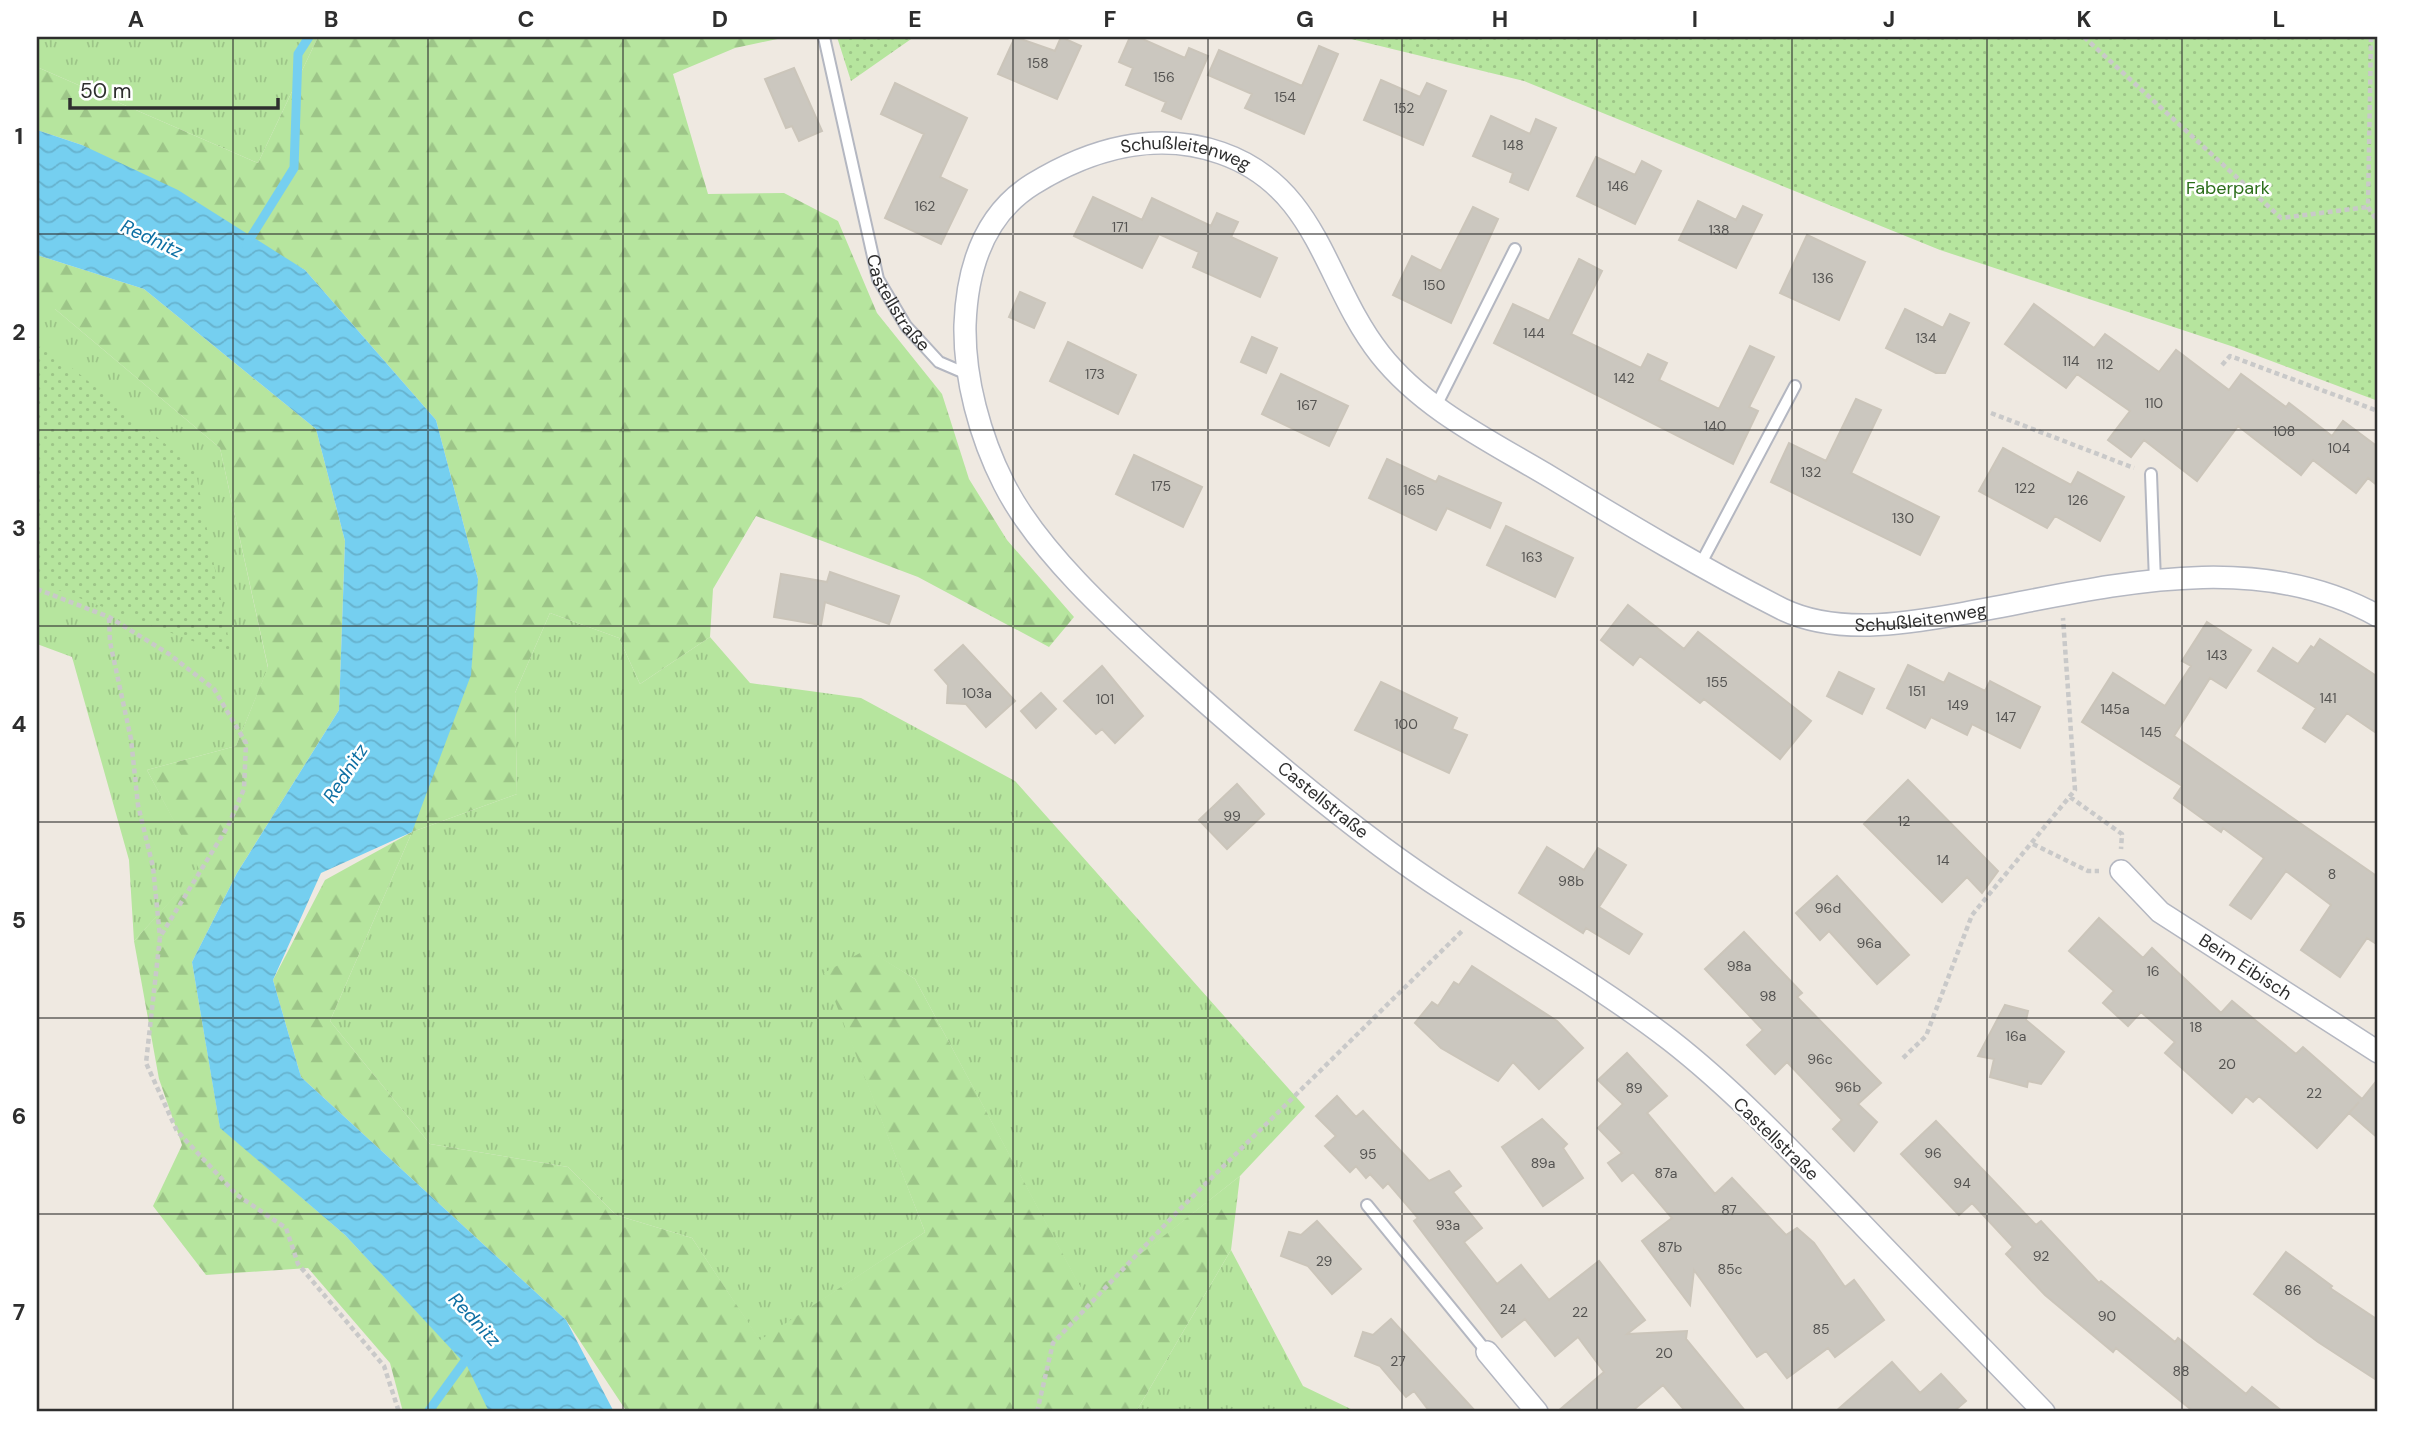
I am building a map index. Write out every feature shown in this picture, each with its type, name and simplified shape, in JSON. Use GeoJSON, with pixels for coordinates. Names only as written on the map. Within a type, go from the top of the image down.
{"type":"FeatureCollection","features":[{"type":"Feature","properties":{"kind":"street","name":"Schußleitenweg"},"geometry":{"type":"LineString","coordinates":[[967,374],[965,336],[972,265],[984,235],[1010,199],[1041,179],[1119,146],[1170,141],[1214,150],[1238,159],[1279,187],[1322,246],[1356,318],[1382,356],[1435,408],[1699,567],[1795,615],[1843,625],[1909,623],[2155,581],[2218,575],[2263,579],[2309,588],[2358,605],[2378,616]]}},
{"type":"Feature","properties":{"kind":"street","name":"Castellstraße"},"geometry":{"type":"LineString","coordinates":[[967,374],[993,457],[1007,490],[1064,565],[1110,614],[1227,722],[1383,848],[1674,1043],[1794,1154],[2043,1412]]}},
{"type":"Feature","properties":{"kind":"street","name":"Beim Eibisch"},"geometry":{"type":"LineString","coordinates":[[2121,871],[2160,912],[2378,1052]]}},
{"type":"Feature","properties":{"kind":"street"},"geometry":{"type":"LineString","coordinates":[[1487,1352],[1537,1412]]}},
{"type":"Feature","properties":{"kind":"lane","name":"Castellstraße"},"geometry":{"type":"LineString","coordinates":[[824,37],[878,279],[906,326],[930,353],[939,362],[967,374]]}},
{"type":"Feature","properties":{"kind":"lane"},"geometry":{"type":"LineString","coordinates":[[1435,408],[1514,249]]}},
{"type":"Feature","properties":{"kind":"lane"},"geometry":{"type":"LineString","coordinates":[[1699,567],[1795,386]]}},
{"type":"Feature","properties":{"kind":"lane"},"geometry":{"type":"LineString","coordinates":[[2151,474],[2155,581]]}},
{"type":"Feature","properties":{"kind":"lane"},"geometry":{"type":"LineString","coordinates":[[1367,1205],[1487,1352]]}},
{"type":"Feature","properties":{"kind":"path"},"geometry":{"type":"LineString","coordinates":[[2084,37],[2281,218],[2368,207]]}},
{"type":"Feature","properties":{"kind":"path"},"geometry":{"type":"LineString","coordinates":[[2371,37],[2368,207],[2378,222]]}},
{"type":"Feature","properties":{"kind":"path"},"geometry":{"type":"LineString","coordinates":[[2222,365],[2230,356],[2378,411]]}},
{"type":"Feature","properties":{"kind":"path"},"geometry":{"type":"LineString","coordinates":[[1991,413],[2151,474]]}},
{"type":"Feature","properties":{"kind":"path"},"geometry":{"type":"LineString","coordinates":[[37,589],[108,617],[169,654],[214,689],[246,743],[244,789],[228,826],[160,937]]}},
{"type":"Feature","properties":{"kind":"path"},"geometry":{"type":"LineString","coordinates":[[1903,1058],[1926,1036],[1972,915],[2075,790],[2061,596]]}},
{"type":"Feature","properties":{"kind":"path"},"geometry":{"type":"LineString","coordinates":[[108,617],[110,642],[131,739],[138,805],[153,867],[160,937],[146,1063],[177,1131],[237,1195],[286,1228],[298,1264],[384,1366],[399,1412]]}},
{"type":"Feature","properties":{"kind":"path"},"geometry":{"type":"LineString","coordinates":[[2033,844],[2088,871],[2121,871],[2122,834],[2070,797]]}},
{"type":"Feature","properties":{"kind":"path"},"geometry":{"type":"LineString","coordinates":[[1037,1412],[1053,1343],[1179,1210],[1478,913]]}},
{"type":"Feature","properties":{"kind":"green space"},"geometry":{"type":"Polygon","coordinates":[[[37,37],[318,37],[258,163],[37,67],[37,37]]]}},
{"type":"Feature","properties":{"kind":"green space"},"geometry":{"type":"Polygon","coordinates":[[[318,37],[787,37],[735,48],[673,74],[708,194],[784,193],[838,221],[877,313],[942,394],[969,479],[1007,540],[1074,617],[1049,647],[918,577],[756,516],[713,589],[710,637],[640,684],[619,638],[550,613],[515,693],[517,794],[412,832],[478,579],[436,420],[305,270],[82,145],[37,130],[37,67],[258,163],[318,37]]]}},
{"type":"Feature","properties":{"kind":"green space"},"geometry":{"type":"Polygon","coordinates":[[[837,37],[914,37],[851,81],[837,37]]]}},
{"type":"Feature","properties":{"kind":"green space","name":"Faberpark"},"geometry":{"type":"Polygon","coordinates":[[[1343,37],[2378,37],[2378,401],[2234,347],[1940,250],[1524,81],[1343,37]]]}},
{"type":"Feature","properties":{"kind":"green space"},"geometry":{"type":"Polygon","coordinates":[[[37,255],[144,289],[316,429],[345,541],[339,710],[237,873],[192,962],[220,1127],[345,1235],[468,1366],[500,1412],[403,1412],[390,1363],[308,1268],[206,1275],[153,1206],[182,1145],[159,1079],[134,941],[199,869],[147,770],[236,746],[268,667],[220,448],[55,309],[37,309],[37,255]]]}},
{"type":"Feature","properties":{"kind":"green space"},"geometry":{"type":"Polygon","coordinates":[[[37,309],[55,309],[220,448],[268,668],[236,746],[147,770],[200,869],[134,941],[129,860],[72,657],[37,644],[37,309]]]}},
{"type":"Feature","properties":{"kind":"green space"},"geometry":{"type":"Polygon","coordinates":[[[45,346],[195,468],[232,656],[37,582],[37,347],[45,346]]]}},
{"type":"Feature","properties":{"kind":"green space"},"geometry":{"type":"Polygon","coordinates":[[[550,613],[619,638],[640,684],[710,637],[750,683],[861,698],[1015,781],[1305,1107],[1240,1176],[1086,1298],[915,979],[867,950],[825,973],[925,1232],[760,1341],[692,1238],[616,1215],[568,1167],[430,1144],[330,1021],[412,832],[517,794],[515,693],[550,613]]]}},
{"type":"Feature","properties":{"kind":"green space"},"geometry":{"type":"Polygon","coordinates":[[[412,832],[330,1021],[430,1144],[568,1167],[616,1215],[692,1238],[760,1340],[925,1232],[824,973],[867,949],[915,979],[1086,1297],[1240,1176],[1231,1250],[1136,1412],[627,1412],[566,1320],[301,1077],[273,980],[325,880],[412,832]]]}},
{"type":"Feature","properties":{"kind":"green space"},"geometry":{"type":"Polygon","coordinates":[[[1231,1250],[1303,1386],[1357,1412],[1136,1412],[1231,1250]]]}},
{"type":"Feature","properties":{"kind":"water","name":"Rednitz"},"geometry":{"type":"Polygon","coordinates":[[[37,130],[82,145],[178,190],[305,270],[436,420],[478,579],[471,675],[412,832],[321,873],[273,980],[301,1077],[566,1320],[614,1412],[489,1412],[467,1366],[345,1235],[220,1128],[192,962],[237,873],[339,710],[345,541],[316,429],[144,289],[37,255],[37,130]]]}},
{"type":"Feature","properties":{"kind":"building"},"geometry":{"type":"Polygon","coordinates":[[[1015,37],[1055,51],[1061,37],[1081,46],[1057,99],[998,74],[1015,37]]]}},
{"type":"Feature","properties":{"kind":"building"},"geometry":{"type":"Polygon","coordinates":[[[1130,37],[1138,37],[1185,58],[1189,48],[1208,56],[1181,119],[1162,111],[1166,102],[1126,85],[1133,68],[1119,62],[1130,37]]]}},
{"type":"Feature","properties":{"kind":"building"},"geometry":{"type":"Polygon","coordinates":[[[1319,46],[1338,54],[1304,134],[1245,108],[1252,94],[1208,75],[1219,50],[1302,86],[1319,46]]]}},
{"type":"Feature","properties":{"kind":"building"},"geometry":{"type":"Polygon","coordinates":[[[794,68],[822,131],[799,141],[792,126],[786,128],[765,79],[794,68]]]}},
{"type":"Feature","properties":{"kind":"building"},"geometry":{"type":"Polygon","coordinates":[[[1381,80],[1420,97],[1427,83],[1446,91],[1423,145],[1364,120],[1381,80]]]}},
{"type":"Feature","properties":{"kind":"building"},"geometry":{"type":"Polygon","coordinates":[[[895,83],[967,118],[940,177],[967,190],[941,244],[885,218],[924,134],[881,114],[895,83]]]}},
{"type":"Feature","properties":{"kind":"building"},"geometry":{"type":"Polygon","coordinates":[[[1491,116],[1530,134],[1536,119],[1556,128],[1528,190],[1510,182],[1513,173],[1473,156],[1491,116]]]}},
{"type":"Feature","properties":{"kind":"building"},"geometry":{"type":"Polygon","coordinates":[[[1596,157],[1635,175],[1642,161],[1661,171],[1635,224],[1577,196],[1596,157]]]}},
{"type":"Feature","properties":{"kind":"building"},"geometry":{"type":"Polygon","coordinates":[[[1093,197],[1142,220],[1152,198],[1211,226],[1217,213],[1238,222],[1231,237],[1277,258],[1260,297],[1193,267],[1199,252],[1159,234],[1142,268],[1074,236],[1093,197]]]}},
{"type":"Feature","properties":{"kind":"building"},"geometry":{"type":"Polygon","coordinates":[[[1698,201],[1736,220],[1743,206],[1762,215],[1736,268],[1679,240],[1698,201]]]}},
{"type":"Feature","properties":{"kind":"building"},"geometry":{"type":"Polygon","coordinates":[[[1473,207],[1498,219],[1451,323],[1393,295],[1412,256],[1441,271],[1473,207]]]}},
{"type":"Feature","properties":{"kind":"building"},"geometry":{"type":"Polygon","coordinates":[[[1807,235],[1865,262],[1839,320],[1780,293],[1807,235]]]}},
{"type":"Feature","properties":{"kind":"building"},"geometry":{"type":"Polygon","coordinates":[[[1579,259],[1602,271],[1571,334],[1641,368],[1648,354],[1667,363],[1659,380],[1719,409],[1750,346],[1774,357],[1749,407],[1758,411],[1733,464],[1494,343],[1513,304],[1549,321],[1579,259]]]}},
{"type":"Feature","properties":{"kind":"building"},"geometry":{"type":"Polygon","coordinates":[[[1020,292],[1045,303],[1034,328],[1009,317],[1020,292]]]}},
{"type":"Feature","properties":{"kind":"building"},"geometry":{"type":"Polygon","coordinates":[[[2034,304],[2094,348],[2105,334],[2159,372],[2176,350],[2229,390],[2241,374],[2286,407],[2289,403],[2332,436],[2343,421],[2378,447],[2378,486],[2368,478],[2356,493],[2313,460],[2301,475],[2238,426],[2197,481],[2144,440],[2131,457],[2108,440],[2130,411],[2077,374],[2066,388],[2005,344],[2034,304]]]}},
{"type":"Feature","properties":{"kind":"building"},"geometry":{"type":"Polygon","coordinates":[[[1905,309],[1943,328],[1950,314],[1969,323],[1945,373],[1936,373],[1886,348],[1905,309]]]}},
{"type":"Feature","properties":{"kind":"building"},"geometry":{"type":"Polygon","coordinates":[[[1252,337],[1277,348],[1266,373],[1241,362],[1252,337]]]}},
{"type":"Feature","properties":{"kind":"building"},"geometry":{"type":"Polygon","coordinates":[[[1068,342],[1136,375],[1118,414],[1050,381],[1068,342]]]}},
{"type":"Feature","properties":{"kind":"building"},"geometry":{"type":"Polygon","coordinates":[[[1281,374],[1348,406],[1329,446],[1262,414],[1281,374]]]}},
{"type":"Feature","properties":{"kind":"building"},"geometry":{"type":"Polygon","coordinates":[[[1856,399],[1881,410],[1851,473],[1939,517],[1920,555],[1771,482],[1789,443],[1826,461],[1856,399]]]}},
{"type":"Feature","properties":{"kind":"building"},"geometry":{"type":"Polygon","coordinates":[[[2003,448],[2071,485],[2078,472],[2124,497],[2100,541],[2055,516],[2047,528],[1979,491],[2003,448]]]}},
{"type":"Feature","properties":{"kind":"building"},"geometry":{"type":"Polygon","coordinates":[[[1134,455],[1202,487],[1183,527],[1116,494],[1134,455]]]}},
{"type":"Feature","properties":{"kind":"building"},"geometry":{"type":"Polygon","coordinates":[[[1387,459],[1436,482],[1439,476],[1501,503],[1490,528],[1447,508],[1436,530],[1369,498],[1387,459]]]}},
{"type":"Feature","properties":{"kind":"building"},"geometry":{"type":"Polygon","coordinates":[[[1506,526],[1573,558],[1555,597],[1487,565],[1506,526]]]}},
{"type":"Feature","properties":{"kind":"building"},"geometry":{"type":"Polygon","coordinates":[[[830,572],[899,596],[889,624],[825,602],[821,625],[774,617],[781,574],[827,582],[830,572]]]}},
{"type":"Feature","properties":{"kind":"building"},"geometry":{"type":"Polygon","coordinates":[[[1628,605],[1684,649],[1698,632],[1811,721],[1780,759],[1704,699],[1700,703],[1640,656],[1633,665],[1601,640],[1628,605]]]}},
{"type":"Feature","properties":{"kind":"building"},"geometry":{"type":"Polygon","coordinates":[[[2207,622],[2251,650],[2226,688],[2210,678],[2174,736],[2378,877],[2378,945],[2367,938],[2340,977],[2301,950],[2331,905],[2286,871],[2251,919],[2230,905],[2264,858],[2223,828],[2221,832],[2174,798],[2182,786],[2082,722],[2113,673],[2165,706],[2191,666],[2182,661],[2207,622]]]}},
{"type":"Feature","properties":{"kind":"building"},"geometry":{"type":"Polygon","coordinates":[[[2320,639],[2378,677],[2378,734],[2347,713],[2325,742],[2303,728],[2316,708],[2258,671],[2273,648],[2298,664],[2311,646],[2314,648],[2320,639]]]}},
{"type":"Feature","properties":{"kind":"building"},"geometry":{"type":"Polygon","coordinates":[[[963,645],[1015,701],[986,727],[966,704],[947,703],[948,685],[935,670],[963,645]]]}},
{"type":"Feature","properties":{"kind":"building"},"geometry":{"type":"Polygon","coordinates":[[[1908,665],[1944,683],[1949,673],[1985,691],[1990,681],[2040,707],[2020,748],[1972,724],[1967,735],[1931,717],[1925,728],[1887,708],[1908,665]]]}},
{"type":"Feature","properties":{"kind":"building"},"geometry":{"type":"Polygon","coordinates":[[[1102,666],[1143,716],[1115,743],[1102,729],[1096,734],[1064,701],[1102,666]]]}},
{"type":"Feature","properties":{"kind":"building"},"geometry":{"type":"Polygon","coordinates":[[[1839,672],[1874,689],[1862,714],[1827,696],[1839,672]]]}},
{"type":"Feature","properties":{"kind":"building"},"geometry":{"type":"Polygon","coordinates":[[[1381,682],[1457,718],[1452,729],[1467,735],[1449,773],[1355,730],[1381,682]]]}},
{"type":"Feature","properties":{"kind":"building"},"geometry":{"type":"Polygon","coordinates":[[[1041,693],[1056,709],[1036,728],[1021,711],[1041,693]]]}},
{"type":"Feature","properties":{"kind":"building"},"geometry":{"type":"Polygon","coordinates":[[[1908,780],[1998,871],[1982,893],[1967,877],[1942,902],[1864,824],[1908,780]]]}},
{"type":"Feature","properties":{"kind":"building"},"geometry":{"type":"Polygon","coordinates":[[[1237,784],[1264,814],[1227,849],[1199,820],[1237,784]]]}},
{"type":"Feature","properties":{"kind":"building"},"geometry":{"type":"Polygon","coordinates":[[[1547,847],[1584,870],[1598,848],[1626,865],[1599,907],[1642,934],[1629,954],[1586,928],[1583,933],[1519,893],[1547,847]]]}},
{"type":"Feature","properties":{"kind":"building"},"geometry":{"type":"Polygon","coordinates":[[[1837,876],[1909,955],[1877,984],[1829,931],[1820,940],[1796,913],[1837,876]]]}},
{"type":"Feature","properties":{"kind":"building"},"geometry":{"type":"Polygon","coordinates":[[[2099,918],[2143,958],[2152,948],[2221,1013],[2232,1001],[2296,1054],[2303,1047],[2362,1099],[2378,1079],[2378,1138],[2349,1113],[2359,1102],[2317,1148],[2259,1096],[2253,1102],[2246,1096],[2232,1113],[2165,1053],[2175,1042],[2141,1012],[2128,1026],[2103,1003],[2114,991],[2069,951],[2099,918]]]}},
{"type":"Feature","properties":{"kind":"building"},"geometry":{"type":"Polygon","coordinates":[[[1744,932],[1802,993],[1797,997],[1881,1083],[1858,1104],[1877,1122],[1854,1151],[1833,1129],[1842,1120],[1787,1062],[1775,1074],[1747,1045],[1763,1030],[1705,969],[1744,932]]]}},
{"type":"Feature","properties":{"kind":"building"},"geometry":{"type":"Polygon","coordinates":[[[1472,966],[1557,1021],[1583,1048],[1539,1089],[1513,1062],[1498,1081],[1441,1048],[1415,1023],[1432,1002],[1438,1006],[1454,982],[1459,985],[1472,966]]]}},
{"type":"Feature","properties":{"kind":"building"},"geometry":{"type":"Polygon","coordinates":[[[2005,1005],[2028,1011],[2026,1020],[2064,1052],[2041,1084],[2028,1081],[2027,1087],[1990,1077],[1994,1059],[1978,1056],[2005,1005]]]}},
{"type":"Feature","properties":{"kind":"building"},"geometry":{"type":"Polygon","coordinates":[[[1627,1053],[1667,1096],[1647,1113],[1715,1194],[1732,1178],[1786,1235],[1797,1228],[1814,1243],[1845,1287],[1854,1280],[1884,1320],[1835,1357],[1828,1348],[1787,1378],[1766,1351],[1757,1357],[1694,1270],[1690,1305],[1642,1241],[1672,1218],[1633,1172],[1622,1181],[1608,1163],[1622,1153],[1598,1128],[1623,1104],[1598,1080],[1627,1053]]]}},
{"type":"Feature","properties":{"kind":"building"},"geometry":{"type":"Polygon","coordinates":[[[1337,1096],[1356,1117],[1363,1111],[1429,1181],[1449,1171],[1461,1186],[1453,1192],[1482,1228],[1464,1242],[1497,1284],[1521,1265],[1549,1300],[1599,1261],[1645,1320],[1627,1334],[1687,1331],[1686,1339],[1746,1412],[1686,1412],[1663,1385],[1631,1412],[1557,1412],[1604,1372],[1578,1337],[1555,1356],[1525,1319],[1502,1337],[1414,1221],[1418,1218],[1388,1183],[1383,1188],[1370,1174],[1366,1178],[1356,1166],[1350,1172],[1325,1146],[1336,1136],[1316,1116],[1337,1096]]]}},
{"type":"Feature","properties":{"kind":"building"},"geometry":{"type":"Polygon","coordinates":[[[1542,1119],[1567,1144],[1563,1148],[1583,1178],[1543,1206],[1502,1147],[1542,1119]]]}},
{"type":"Feature","properties":{"kind":"building"},"geometry":{"type":"Polygon","coordinates":[[[1936,1121],[2036,1225],[2041,1221],[2099,1283],[2101,1281],[2175,1342],[2178,1338],[2246,1394],[2252,1387],[2283,1412],[2194,1412],[2116,1348],[2113,1352],[2045,1295],[2006,1254],[2013,1247],[1972,1203],[1959,1215],[1901,1154],[1936,1121]]]}},
{"type":"Feature","properties":{"kind":"building"},"geometry":{"type":"Polygon","coordinates":[[[1317,1221],[1361,1269],[1332,1294],[1308,1266],[1281,1256],[1289,1232],[1301,1235],[1317,1221]]]}},
{"type":"Feature","properties":{"kind":"building"},"geometry":{"type":"Polygon","coordinates":[[[2286,1252],[2332,1286],[2330,1288],[2378,1320],[2378,1381],[2318,1342],[2254,1294],[2286,1252]]]}},
{"type":"Feature","properties":{"kind":"building"},"geometry":{"type":"Polygon","coordinates":[[[1391,1319],[1476,1412],[1430,1412],[1414,1391],[1406,1397],[1380,1366],[1355,1356],[1363,1332],[1373,1335],[1391,1319]]]}},
{"type":"Feature","properties":{"kind":"building"},"geometry":{"type":"Polygon","coordinates":[[[1892,1362],[1920,1393],[1941,1374],[1966,1401],[1953,1412],[1835,1412],[1892,1362]]]}},
{"type":"Feature","properties":{"kind":"waterway"},"geometry":{"type":"LineString","coordinates":[[246,245],[294,168],[298,54],[309,37]]}},
{"type":"Feature","properties":{"kind":"waterway"},"geometry":{"type":"LineString","coordinates":[[428,1412],[470,1354]]}}]}
